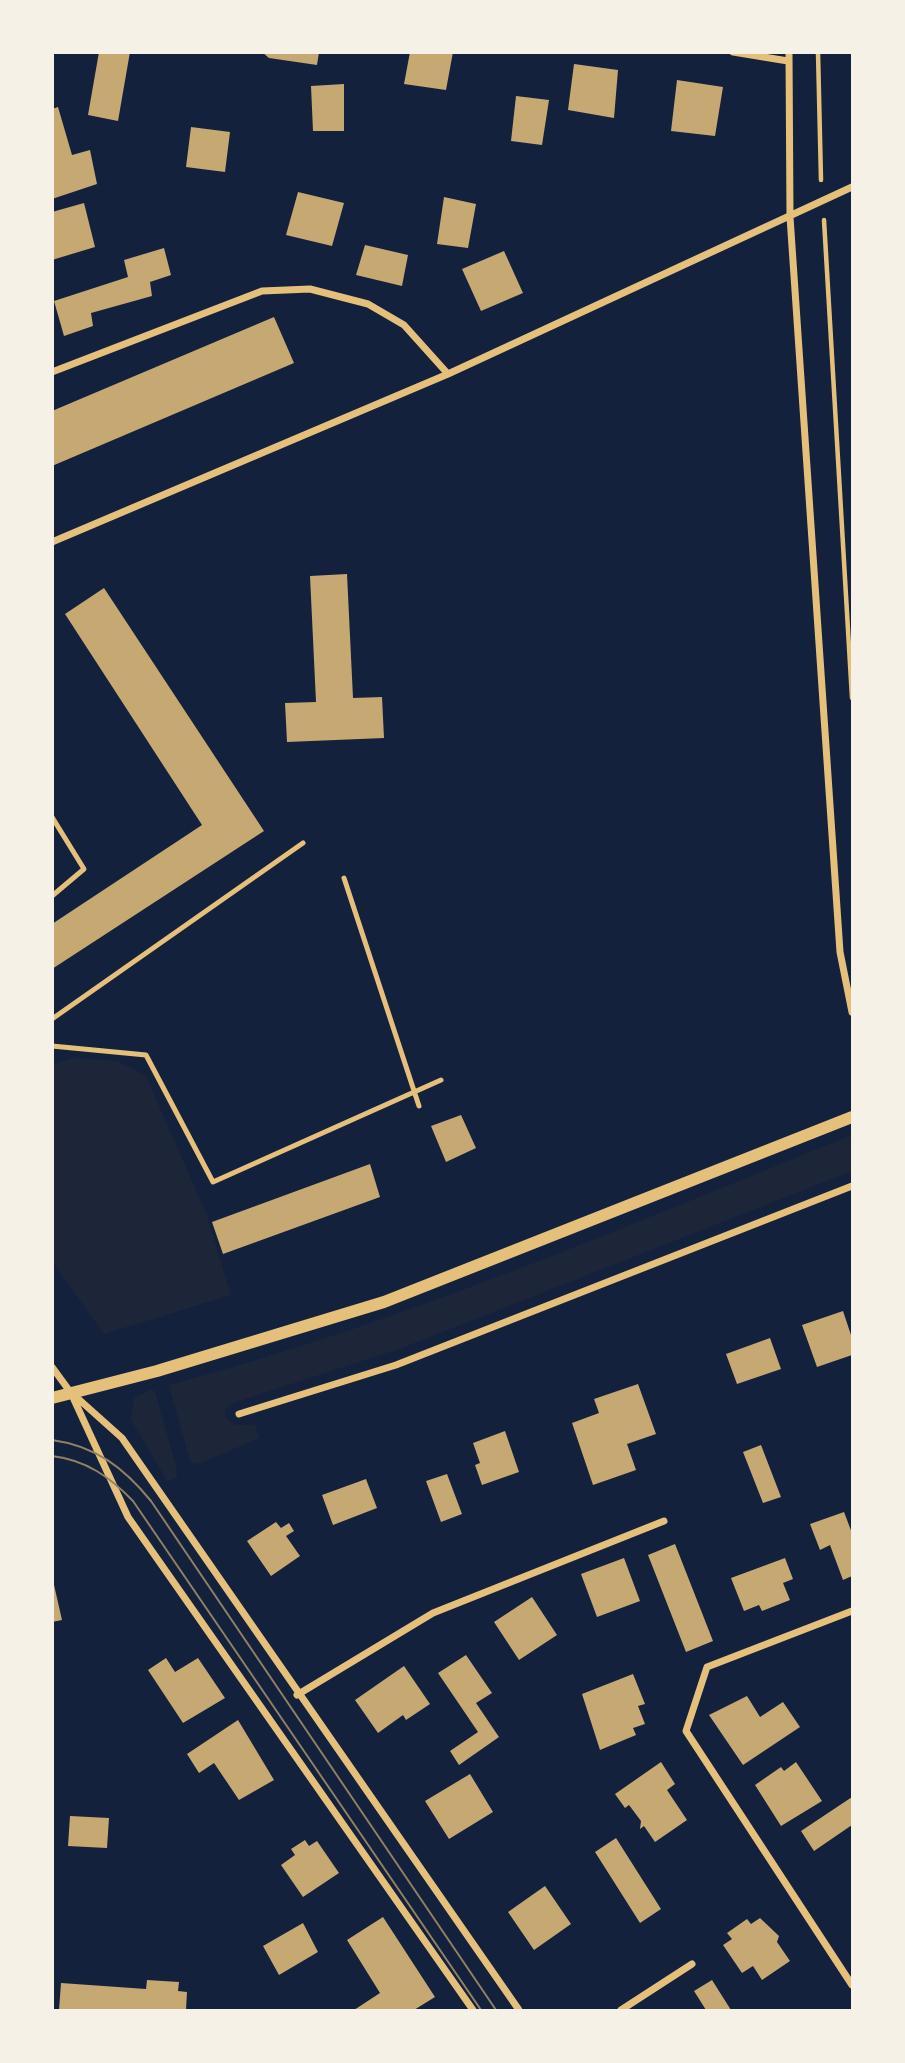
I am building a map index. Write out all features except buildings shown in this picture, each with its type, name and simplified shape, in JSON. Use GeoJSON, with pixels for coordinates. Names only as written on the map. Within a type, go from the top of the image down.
{"type":"FeatureCollection","features":[{"type":"Feature","properties":{"kind":"street"},"geometry":{"type":"LineString","coordinates":[[733,52],[789,57],[790,217],[840,952],[852,1012]]}},
{"type":"Feature","properties":{"kind":"street"},"geometry":{"type":"LineString","coordinates":[[52,542],[448,374],[852,187]]}},
{"type":"Feature","properties":{"kind":"street"},"geometry":{"type":"LineString","coordinates":[[54,371],[262,290],[310,289],[368,304],[404,326],[448,374]]}},
{"type":"Feature","properties":{"kind":"street"},"geometry":{"type":"LineString","coordinates":[[52,1398],[157,1371],[384,1302],[852,1117]]}},
{"type":"Feature","properties":{"kind":"street"},"geometry":{"type":"LineString","coordinates":[[239,1414],[396,1365],[852,1186]]}},
{"type":"Feature","properties":{"kind":"street"},"geometry":{"type":"LineString","coordinates":[[52,1367],[71,1393],[128,1517],[473,2011]]}},
{"type":"Feature","properties":{"kind":"street"},"geometry":{"type":"LineString","coordinates":[[71,1393],[122,1438],[519,2011]]}},
{"type":"Feature","properties":{"kind":"street"},"geometry":{"type":"LineString","coordinates":[[298,1695],[433,1613],[664,1521]]}},
{"type":"Feature","properties":{"kind":"street"},"geometry":{"type":"LineString","coordinates":[[852,1611],[707,1667],[686,1731],[852,1985]]}},
{"type":"Feature","properties":{"kind":"street"},"geometry":{"type":"LineString","coordinates":[[621,2011],[692,1964]]}},
{"type":"Feature","properties":{"kind":"lane"},"geometry":{"type":"LineString","coordinates":[[52,817],[84,869],[52,896]]}},
{"type":"Feature","properties":{"kind":"lane"},"geometry":{"type":"LineString","coordinates":[[52,1019],[303,843]]}},
{"type":"Feature","properties":{"kind":"lane"},"geometry":{"type":"LineString","coordinates":[[344,878],[419,1107]]}},
{"type":"Feature","properties":{"kind":"lane"},"geometry":{"type":"LineString","coordinates":[[52,1046],[146,1055],[214,1182],[441,1080]]}},
{"type":"Feature","properties":{"kind":"path"},"geometry":{"type":"LineString","coordinates":[[818,52],[823,200],[852,698]]}},
{"type":"Feature","properties":{"kind":"shaded area"},"geometry":{"type":"Polygon","coordinates":[[[73,1058],[118,1061],[146,1076],[206,1213],[231,1295],[104,1334],[53,1263],[53,1064],[73,1058]]]}},
{"type":"Feature","properties":{"kind":"shaded area"},"geometry":{"type":"Polygon","coordinates":[[[852,1135],[852,1171],[402,1348],[233,1403],[225,1410],[225,1417],[235,1425],[255,1425],[259,1438],[204,1462],[194,1464],[190,1461],[169,1385],[257,1360],[429,1302],[852,1135]]]}},
{"type":"Feature","properties":{"kind":"shaded area"},"geometry":{"type":"Polygon","coordinates":[[[150,1390],[155,1391],[176,1466],[177,1477],[168,1482],[131,1420],[134,1398],[150,1390]]]}},
{"type":"Feature","properties":{"kind":"tram line"},"geometry":{"type":"LineString","coordinates":[[52,1440],[82,1447],[108,1460],[130,1478],[151,1501],[496,2010]]}},
{"type":"Feature","properties":{"kind":"tram line"},"geometry":{"type":"LineString","coordinates":[[52,1456],[76,1461],[97,1471],[133,1501],[481,2010]]}}]}
